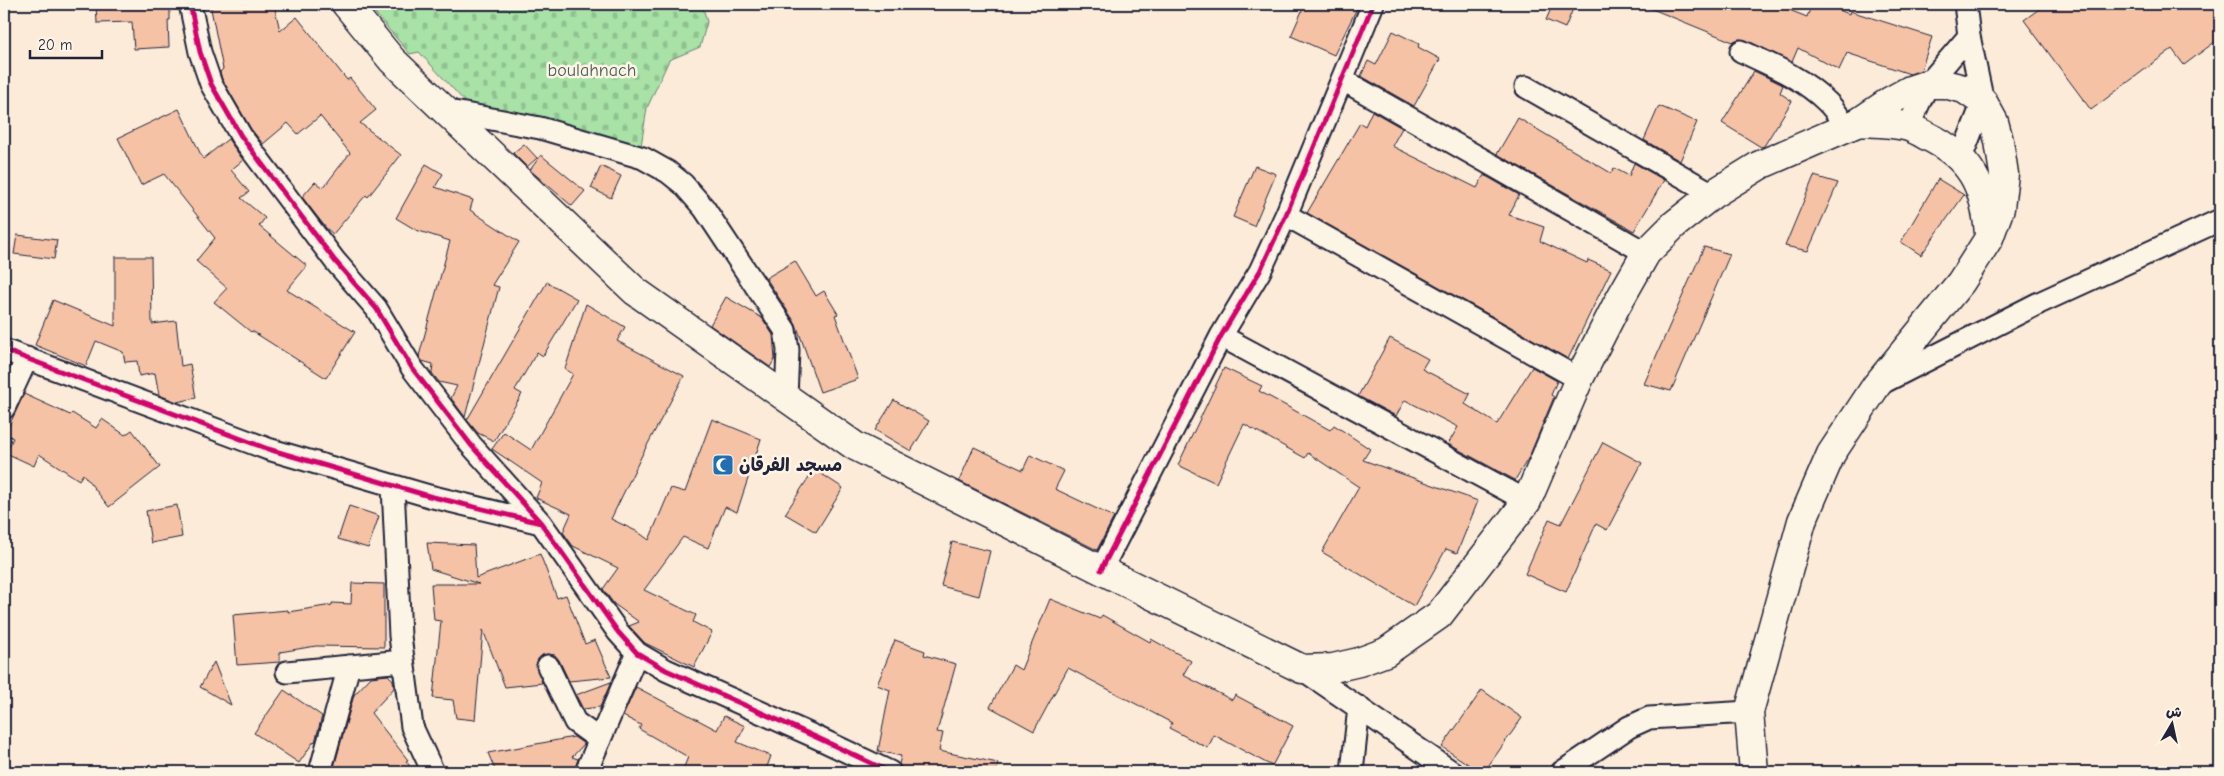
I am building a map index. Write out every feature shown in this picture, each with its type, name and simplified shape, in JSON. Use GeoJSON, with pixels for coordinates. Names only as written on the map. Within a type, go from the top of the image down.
{"type":"FeatureCollection","features":[{"type":"Feature","properties":{"kind":"main road"},"geometry":{"type":"LineString","coordinates":[[346,4],[392,60],[635,291],[854,446],[1302,669],[1333,668],[1360,662],[1386,652],[1439,614],[1527,502],[1579,379],[1616,306],[1646,253],[1675,224],[1713,194],[1760,164],[1853,124],[1890,100],[1928,84],[1944,84],[1964,89],[1984,102],[1994,122],[2004,174],[2000,208],[1989,238],[1961,282],[1876,386],[1831,454],[1802,520],[1749,712],[1754,772]]}},
{"type":"Feature","properties":{"kind":"main road"},"geometry":{"type":"LineString","coordinates":[[1853,124],[1908,127],[1942,143],[1961,158],[1979,187],[1987,210],[1989,238]]}},
{"type":"Feature","properties":{"kind":"street"},"geometry":{"type":"LineString","coordinates":[[190,4],[200,52],[211,84],[241,136],[335,261],[376,308],[412,368],[470,445],[541,523],[618,632],[638,653],[666,670],[890,772]]}},
{"type":"Feature","properties":{"kind":"street"},"geometry":{"type":"LineString","coordinates":[[1101,570],[1221,336],[1260,271],[1286,215],[1373,4]]}},
{"type":"Feature","properties":{"kind":"street"},"geometry":{"type":"LineString","coordinates":[[1961,158],[1984,102],[1968,36],[1964,4]]}},
{"type":"Feature","properties":{"kind":"street"},"geometry":{"type":"LineString","coordinates":[[1908,127],[1928,84],[1968,36]]}},
{"type":"Feature","properties":{"kind":"street"},"geometry":{"type":"LineString","coordinates":[[1741,51],[1780,69],[1807,85],[1853,124]]}},
{"type":"Feature","properties":{"kind":"street"},"geometry":{"type":"LineString","coordinates":[[1343,80],[1646,253]]}},
{"type":"Feature","properties":{"kind":"street"},"geometry":{"type":"LineString","coordinates":[[1526,87],[1713,194]]}},
{"type":"Feature","properties":{"kind":"street"},"geometry":{"type":"LineString","coordinates":[[443,110],[540,128],[643,158],[668,172],[683,184],[704,208],[785,330],[788,350],[786,398]]}},
{"type":"Feature","properties":{"kind":"street"},"geometry":{"type":"LineString","coordinates":[[1286,215],[1579,379]]}},
{"type":"Feature","properties":{"kind":"street"},"geometry":{"type":"LineString","coordinates":[[1876,386],[2039,303],[2220,220]]}},
{"type":"Feature","properties":{"kind":"street"},"geometry":{"type":"LineString","coordinates":[[1221,336],[1527,502]]}},
{"type":"Feature","properties":{"kind":"street"},"geometry":{"type":"LineString","coordinates":[[4,350],[268,449],[392,486],[541,523]]}},
{"type":"Feature","properties":{"kind":"street"},"geometry":{"type":"LineString","coordinates":[[4,408],[27,358]]}},
{"type":"Feature","properties":{"kind":"street"},"geometry":{"type":"LineString","coordinates":[[392,486],[400,636],[412,727],[433,772]]}},
{"type":"Feature","properties":{"kind":"street"},"geometry":{"type":"LineString","coordinates":[[586,772],[638,653]]}},
{"type":"Feature","properties":{"kind":"street"},"geometry":{"type":"LineString","coordinates":[[287,672],[403,660]]}},
{"type":"Feature","properties":{"kind":"street"},"geometry":{"type":"LineString","coordinates":[[320,772],[349,666]]}},
{"type":"Feature","properties":{"kind":"street"},"geometry":{"type":"LineString","coordinates":[[548,666],[575,722],[600,740]]}},
{"type":"Feature","properties":{"kind":"street"},"geometry":{"type":"LineString","coordinates":[[1302,669],[1452,772]]}},
{"type":"Feature","properties":{"kind":"street"},"geometry":{"type":"LineString","coordinates":[[1352,772],[1359,707]]}},
{"type":"Feature","properties":{"kind":"street"},"geometry":{"type":"LineString","coordinates":[[1562,772],[1630,727],[1649,718],[1749,712]]}},
{"type":"Feature","properties":{"kind":"green space","name":"boulahnach"},"geometry":{"type":"Polygon","coordinates":[[[367,4],[702,4],[707,22],[700,47],[669,60],[647,108],[641,146],[626,149],[467,104],[419,52],[410,54],[367,4]]]}},
{"type":"Feature","properties":{"kind":"building"},"geometry":{"type":"Polygon","coordinates":[[[96,4],[170,4],[170,20],[168,20],[169,47],[134,49],[132,22],[97,23],[96,4]]]}},
{"type":"Feature","properties":{"kind":"building"},"geometry":{"type":"Polygon","coordinates":[[[210,4],[274,4],[280,31],[297,17],[347,80],[350,78],[376,110],[360,123],[401,155],[368,197],[366,195],[333,234],[326,228],[302,197],[315,182],[323,188],[350,153],[320,116],[298,134],[288,123],[263,144],[251,129],[222,79],[220,72],[223,69],[210,4]]]}},
{"type":"Feature","properties":{"kind":"building"},"geometry":{"type":"Polygon","coordinates":[[[1305,4],[1359,4],[1334,55],[1291,36],[1305,4]]]}},
{"type":"Feature","properties":{"kind":"building"},"geometry":{"type":"Polygon","coordinates":[[[1553,4],[1575,4],[1565,28],[1546,20],[1553,4]]]}},
{"type":"Feature","properties":{"kind":"building"},"geometry":{"type":"Polygon","coordinates":[[[1640,4],[1774,4],[1807,17],[1812,4],[1824,4],[1849,14],[1850,11],[1932,37],[1921,70],[1910,74],[1847,53],[1839,70],[1798,48],[1792,62],[1746,40],[1739,39],[1733,42],[1640,4]]]}},
{"type":"Feature","properties":{"kind":"building"},"geometry":{"type":"Polygon","coordinates":[[[2046,4],[2220,4],[2220,38],[2184,65],[2172,49],[2091,110],[2024,20],[2046,4]]]}},
{"type":"Feature","properties":{"kind":"building"},"geometry":{"type":"Polygon","coordinates":[[[1393,31],[1419,44],[1418,47],[1440,59],[1414,106],[1361,76],[1368,61],[1376,65],[1393,31]]]}},
{"type":"Feature","properties":{"kind":"building"},"geometry":{"type":"Polygon","coordinates":[[[1754,71],[1783,85],[1780,93],[1792,101],[1764,146],[1761,147],[1722,123],[1754,71]]]}},
{"type":"Feature","properties":{"kind":"building"},"geometry":{"type":"Polygon","coordinates":[[[1659,106],[1697,122],[1680,161],[1644,140],[1659,106]]]}},
{"type":"Feature","properties":{"kind":"building"},"geometry":{"type":"Polygon","coordinates":[[[179,109],[203,159],[228,139],[243,160],[231,170],[249,192],[241,198],[265,218],[259,226],[307,266],[287,290],[355,332],[326,378],[251,332],[214,302],[227,288],[196,261],[215,238],[164,174],[141,185],[118,138],[179,109]]]}},
{"type":"Feature","properties":{"kind":"building"},"geometry":{"type":"Polygon","coordinates":[[[1372,111],[1402,128],[1392,146],[1477,188],[1484,175],[1519,195],[1509,215],[1544,227],[1540,241],[1587,263],[1588,260],[1611,270],[1568,359],[1307,213],[1360,123],[1365,126],[1372,111]]]}},
{"type":"Feature","properties":{"kind":"building"},"geometry":{"type":"Polygon","coordinates":[[[1518,118],[1611,173],[1614,168],[1629,176],[1634,163],[1664,180],[1634,231],[1497,154],[1518,118]]]}},
{"type":"Feature","properties":{"kind":"building"},"geometry":{"type":"Polygon","coordinates":[[[524,144],[537,158],[527,167],[513,153],[524,144]]]}},
{"type":"Feature","properties":{"kind":"building"},"geometry":{"type":"Polygon","coordinates":[[[541,155],[585,191],[572,206],[530,170],[541,155]]]}},
{"type":"Feature","properties":{"kind":"building"},"geometry":{"type":"Polygon","coordinates":[[[426,164],[443,174],[435,187],[473,200],[470,210],[519,242],[492,285],[499,287],[465,417],[451,398],[457,386],[439,382],[432,373],[433,364],[422,361],[419,356],[450,241],[416,230],[396,218],[426,164]]]}},
{"type":"Feature","properties":{"kind":"building"},"geometry":{"type":"Polygon","coordinates":[[[601,166],[621,176],[611,198],[591,188],[601,166]]]}},
{"type":"Feature","properties":{"kind":"building"},"geometry":{"type":"Polygon","coordinates":[[[1255,166],[1276,174],[1254,226],[1233,217],[1255,166]]]}},
{"type":"Feature","properties":{"kind":"building"},"geometry":{"type":"Polygon","coordinates":[[[1814,176],[1838,183],[1808,251],[1785,246],[1814,176]]]}},
{"type":"Feature","properties":{"kind":"building"},"geometry":{"type":"Polygon","coordinates":[[[1938,179],[1964,195],[1921,255],[1901,242],[1938,179]]]}},
{"type":"Feature","properties":{"kind":"building"},"geometry":{"type":"Polygon","coordinates":[[[17,235],[57,240],[54,259],[14,254],[17,235]]]}},
{"type":"Feature","properties":{"kind":"building"},"geometry":{"type":"Polygon","coordinates":[[[1704,247],[1730,254],[1671,391],[1644,384],[1704,247]]]}},
{"type":"Feature","properties":{"kind":"building"},"geometry":{"type":"Polygon","coordinates":[[[115,257],[151,257],[152,324],[176,321],[181,366],[190,364],[196,398],[177,402],[159,395],[155,373],[139,376],[137,361],[125,362],[123,352],[96,341],[86,366],[35,345],[53,300],[115,326],[115,257]]]}},
{"type":"Feature","properties":{"kind":"building"},"geometry":{"type":"Polygon","coordinates":[[[795,261],[816,296],[824,291],[838,314],[835,315],[858,379],[820,392],[796,324],[766,278],[795,261]]]}},
{"type":"Feature","properties":{"kind":"building"},"geometry":{"type":"Polygon","coordinates":[[[547,282],[577,299],[543,356],[537,352],[515,390],[522,394],[494,441],[478,433],[467,420],[547,282]]]}},
{"type":"Feature","properties":{"kind":"building"},"geometry":{"type":"Polygon","coordinates":[[[726,297],[762,318],[773,335],[775,359],[770,367],[710,325],[726,297]]]}},
{"type":"Feature","properties":{"kind":"building"},"geometry":{"type":"Polygon","coordinates":[[[586,304],[625,327],[617,341],[684,376],[611,519],[638,532],[649,540],[671,488],[685,492],[712,419],[761,439],[737,512],[725,507],[708,548],[683,537],[644,590],[696,615],[693,622],[712,632],[694,667],[645,643],[629,626],[639,622],[614,604],[603,589],[618,568],[573,546],[563,532],[571,514],[536,498],[542,483],[492,449],[504,432],[531,450],[573,374],[565,369],[586,304]]]}},
{"type":"Feature","properties":{"kind":"building"},"geometry":{"type":"Polygon","coordinates":[[[1390,338],[1428,359],[1422,369],[1470,394],[1465,404],[1497,424],[1532,367],[1557,381],[1551,395],[1554,397],[1529,457],[1515,480],[1448,444],[1458,427],[1405,400],[1396,416],[1358,396],[1390,338]]]}},
{"type":"Feature","properties":{"kind":"building"},"geometry":{"type":"Polygon","coordinates":[[[1224,368],[1262,386],[1259,391],[1330,430],[1334,425],[1370,449],[1363,460],[1478,501],[1457,553],[1446,549],[1414,606],[1322,552],[1359,487],[1308,453],[1305,458],[1244,424],[1216,483],[1178,465],[1224,368]]]}},
{"type":"Feature","properties":{"kind":"building"},"geometry":{"type":"Polygon","coordinates":[[[24,394],[70,415],[72,413],[96,428],[102,419],[125,435],[132,430],[160,467],[109,507],[83,474],[79,480],[39,454],[34,466],[6,453],[13,438],[5,434],[24,394]]]}},
{"type":"Feature","properties":{"kind":"building"},"geometry":{"type":"Polygon","coordinates":[[[894,400],[929,421],[911,451],[875,430],[894,400]]]}},
{"type":"Feature","properties":{"kind":"building"},"geometry":{"type":"Polygon","coordinates":[[[1603,442],[1642,463],[1607,530],[1596,524],[1566,592],[1525,574],[1549,519],[1561,524],[1603,442]]]}},
{"type":"Feature","properties":{"kind":"building"},"geometry":{"type":"Polygon","coordinates":[[[974,447],[1023,470],[1030,455],[1064,471],[1055,489],[1114,517],[1097,550],[959,481],[974,447]]]}},
{"type":"Feature","properties":{"kind":"building"},"geometry":{"type":"Polygon","coordinates":[[[814,469],[843,488],[816,532],[785,514],[814,469]]]}},
{"type":"Feature","properties":{"kind":"building"},"geometry":{"type":"Polygon","coordinates":[[[177,505],[182,537],[151,543],[146,511],[177,505]]]}},
{"type":"Feature","properties":{"kind":"building"},"geometry":{"type":"Polygon","coordinates":[[[349,506],[379,516],[368,548],[338,539],[349,506]]]}},
{"type":"Feature","properties":{"kind":"building"},"geometry":{"type":"Polygon","coordinates":[[[952,542],[990,551],[979,596],[941,586],[952,542]]]}},
{"type":"Feature","properties":{"kind":"building"},"geometry":{"type":"Polygon","coordinates":[[[427,543],[474,545],[476,578],[540,554],[557,598],[566,595],[585,644],[595,640],[611,677],[569,681],[559,660],[555,655],[548,654],[542,655],[536,665],[542,683],[505,687],[483,630],[475,720],[456,718],[453,700],[433,698],[441,621],[434,620],[431,584],[479,584],[431,569],[427,543]]]}},
{"type":"Feature","properties":{"kind":"building"},"geometry":{"type":"Polygon","coordinates":[[[352,583],[384,584],[384,647],[316,646],[280,652],[280,662],[237,665],[233,615],[288,610],[288,612],[332,605],[332,603],[351,604],[352,583]]]}},
{"type":"Feature","properties":{"kind":"building"},"geometry":{"type":"Polygon","coordinates":[[[1050,599],[1100,619],[1102,615],[1150,642],[1151,639],[1191,661],[1183,675],[1232,700],[1235,695],[1293,726],[1272,766],[1214,735],[1208,748],[1169,728],[1172,723],[1068,668],[1034,731],[990,707],[1013,665],[1021,670],[1050,599]]]}},
{"type":"Feature","properties":{"kind":"building"},"geometry":{"type":"Polygon","coordinates":[[[895,640],[925,651],[924,655],[956,664],[937,732],[943,733],[939,751],[998,763],[997,772],[921,772],[902,769],[899,764],[901,756],[878,751],[890,690],[877,685],[895,640]]]}},
{"type":"Feature","properties":{"kind":"building"},"geometry":{"type":"Polygon","coordinates":[[[214,662],[231,705],[200,687],[214,662]]]}},
{"type":"Feature","properties":{"kind":"building"},"geometry":{"type":"Polygon","coordinates":[[[388,675],[393,680],[394,688],[371,713],[408,760],[406,761],[414,772],[339,772],[334,767],[354,695],[371,677],[388,675]]]}},
{"type":"Feature","properties":{"kind":"building"},"geometry":{"type":"Polygon","coordinates":[[[611,682],[600,707],[583,709],[576,695],[611,682]]]}},
{"type":"Feature","properties":{"kind":"building"},"geometry":{"type":"Polygon","coordinates":[[[636,687],[717,730],[724,716],[745,726],[737,742],[771,756],[765,772],[682,772],[688,757],[639,729],[641,725],[623,716],[636,687]]]}},
{"type":"Feature","properties":{"kind":"building"},"geometry":{"type":"Polygon","coordinates":[[[284,690],[322,716],[315,742],[299,763],[254,733],[284,690]]]}},
{"type":"Feature","properties":{"kind":"building"},"geometry":{"type":"Polygon","coordinates":[[[1482,690],[1522,718],[1484,772],[1480,772],[1442,747],[1482,690]]]}},
{"type":"Feature","properties":{"kind":"building"},"geometry":{"type":"Polygon","coordinates":[[[574,737],[584,744],[572,757],[578,759],[574,772],[496,772],[488,753],[574,737]]]}},
{"type":"Feature","properties":{"kind":"cycle path"},"geometry":{"type":"LineString","coordinates":[[190,4],[200,52],[211,84],[241,136],[335,261],[376,308],[412,368],[471,445],[541,523],[618,632],[637,653],[666,670],[890,772]]}},
{"type":"Feature","properties":{"kind":"cycle path"},"geometry":{"type":"LineString","coordinates":[[1101,570],[1221,336],[1260,271],[1286,215],[1373,4]]}},
{"type":"Feature","properties":{"kind":"cycle path"},"geometry":{"type":"LineString","coordinates":[[4,350],[268,449],[429,496],[541,523]]}},
{"type":"Feature","properties":{"kind":"place","name":"مسجد الفرقان"},"geometry":{"type":"Point","coordinates":[723,465]}}]}
